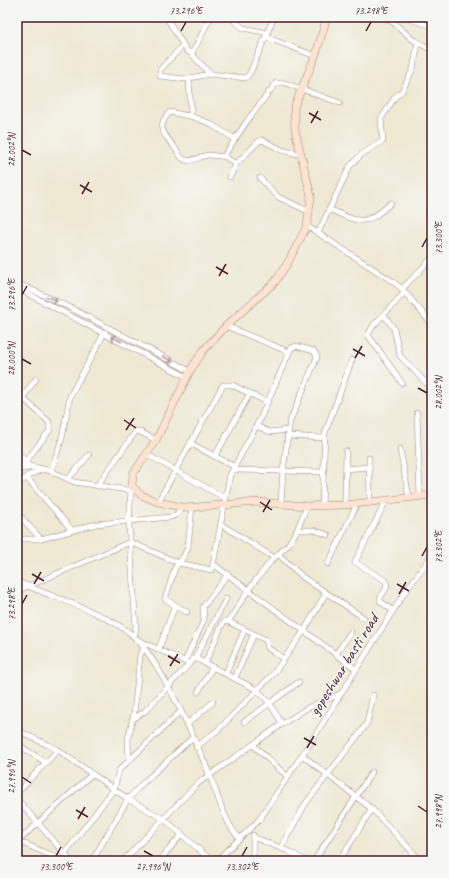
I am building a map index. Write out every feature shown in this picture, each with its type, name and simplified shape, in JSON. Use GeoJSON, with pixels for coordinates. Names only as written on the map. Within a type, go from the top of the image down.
{"type":"FeatureCollection","features":[{"type":"Feature","properties":{"kind":"street"},"geometry":{"type":"LineString","coordinates":[[166,17],[187,51],[191,53],[210,74]]}},
{"type":"Feature","properties":{"kind":"street"},"geometry":{"type":"LineString","coordinates":[[191,53],[195,51],[199,36],[211,17]]}},
{"type":"Feature","properties":{"kind":"street"},"geometry":{"type":"LineString","coordinates":[[230,17],[243,28],[267,35],[315,56]]}},
{"type":"Feature","properties":{"kind":"street"},"geometry":{"type":"LineString","coordinates":[[183,45],[160,70],[158,74],[160,76],[170,79],[189,79],[210,74],[246,78],[250,73],[274,17]]}},
{"type":"Feature","properties":{"kind":"street"},"geometry":{"type":"LineString","coordinates":[[240,839],[229,823],[209,775],[167,687],[144,648],[135,638],[136,629],[129,520],[133,490],[132,479],[156,440],[189,374],[203,351],[226,326],[275,282],[287,264],[307,226],[310,212],[310,190],[293,116],[294,107],[300,88],[315,56],[327,17]]}},
{"type":"Feature","properties":{"kind":"street"},"geometry":{"type":"LineString","coordinates":[[383,17],[393,19],[418,43],[432,50]]}},
{"type":"Feature","properties":{"kind":"street"},"geometry":{"type":"LineString","coordinates":[[402,17],[432,26]]}},
{"type":"Feature","properties":{"kind":"street"},"geometry":{"type":"LineString","coordinates":[[318,233],[350,166],[362,154],[383,141],[381,119],[395,97],[402,91],[413,69],[418,43]]}},
{"type":"Feature","properties":{"kind":"street"},"geometry":{"type":"LineString","coordinates":[[189,79],[190,116]]}},
{"type":"Feature","properties":{"kind":"street"},"geometry":{"type":"LineString","coordinates":[[224,156],[276,83],[285,83],[340,103]]}},
{"type":"Feature","properties":{"kind":"street"},"geometry":{"type":"LineString","coordinates":[[235,139],[209,123],[190,116],[170,112],[163,124],[164,136],[181,158],[190,161],[210,155],[224,156],[236,164]]}},
{"type":"Feature","properties":{"kind":"street"},"geometry":{"type":"LineString","coordinates":[[230,177],[236,164],[258,141],[262,140],[282,150],[302,155]]}},
{"type":"Feature","properties":{"kind":"street"},"geometry":{"type":"LineString","coordinates":[[260,178],[278,197],[310,212]]}},
{"type":"Feature","properties":{"kind":"street"},"geometry":{"type":"LineString","coordinates":[[330,209],[352,220],[361,221],[378,215],[391,203]]}},
{"type":"Feature","properties":{"kind":"street"},"geometry":{"type":"LineString","coordinates":[[307,226],[404,291],[431,321]]}},
{"type":"Feature","properties":{"kind":"street"},"geometry":{"type":"LineString","coordinates":[[402,383],[368,335],[432,258]]}},
{"type":"Feature","properties":{"kind":"street"},"geometry":{"type":"LineString","coordinates":[[17,283],[71,308],[189,374]]}},
{"type":"Feature","properties":{"kind":"street"},"geometry":{"type":"LineString","coordinates":[[17,288],[189,374]]}},
{"type":"Feature","properties":{"kind":"street"},"geometry":{"type":"LineString","coordinates":[[384,315],[394,330],[400,356],[432,390]]}},
{"type":"Feature","properties":{"kind":"street"},"geometry":{"type":"LineString","coordinates":[[226,326],[289,352]]}},
{"type":"Feature","properties":{"kind":"street"},"geometry":{"type":"LineString","coordinates":[[52,471],[62,438],[70,396],[105,332]]}},
{"type":"Feature","properties":{"kind":"street"},"geometry":{"type":"LineString","coordinates":[[17,591],[130,542],[179,563],[210,570],[213,564],[222,525],[224,501],[234,468],[256,426],[291,348],[296,346],[314,351],[317,357],[288,430],[281,504]]}},
{"type":"Feature","properties":{"kind":"street"},"geometry":{"type":"LineString","coordinates":[[322,506],[325,438],[328,420],[352,360]]}},
{"type":"Feature","properties":{"kind":"street"},"geometry":{"type":"LineString","coordinates":[[17,405],[36,379]]}},
{"type":"Feature","properties":{"kind":"street"},"geometry":{"type":"LineString","coordinates":[[158,502],[222,385],[232,385],[267,402]]}},
{"type":"Feature","properties":{"kind":"street"},"geometry":{"type":"LineString","coordinates":[[215,456],[250,393]]}},
{"type":"Feature","properties":{"kind":"street"},"geometry":{"type":"LineString","coordinates":[[17,469],[29,465],[50,430],[48,422],[23,398]]}},
{"type":"Feature","properties":{"kind":"street"},"geometry":{"type":"LineString","coordinates":[[417,413],[420,496]]}},
{"type":"Feature","properties":{"kind":"street"},"geometry":{"type":"LineString","coordinates":[[256,426],[270,432],[288,430]]}},
{"type":"Feature","properties":{"kind":"street"},"geometry":{"type":"LineString","coordinates":[[97,486],[136,431],[156,440]]}},
{"type":"Feature","properties":{"kind":"street"},"geometry":{"type":"LineString","coordinates":[[287,436],[325,438]]}},
{"type":"Feature","properties":{"kind":"street"},"geometry":{"type":"LineString","coordinates":[[190,443],[234,468],[323,472]]}},
{"type":"Feature","properties":{"kind":"street"},"geometry":{"type":"LineString","coordinates":[[400,449],[409,497]]}},
{"type":"Feature","properties":{"kind":"street"},"geometry":{"type":"LineString","coordinates":[[345,506],[346,451]]}},
{"type":"Feature","properties":{"kind":"street"},"geometry":{"type":"LineString","coordinates":[[17,452],[29,465]]}},
{"type":"Feature","properties":{"kind":"street"},"geometry":{"type":"LineString","coordinates":[[146,454],[224,501]]}},
{"type":"Feature","properties":{"kind":"street"},"geometry":{"type":"LineString","coordinates":[[68,479],[89,455]]}},
{"type":"Feature","properties":{"kind":"street"},"geometry":{"type":"LineString","coordinates":[[369,458],[370,503]]}},
{"type":"Feature","properties":{"kind":"street"},"geometry":{"type":"LineString","coordinates":[[17,463],[29,465],[42,470],[52,471],[74,482],[133,490],[158,502],[182,508],[224,501],[307,506],[345,506],[432,495]]}},
{"type":"Feature","properties":{"kind":"street"},"geometry":{"type":"LineString","coordinates":[[346,469],[369,467]]}},
{"type":"Feature","properties":{"kind":"street"},"geometry":{"type":"LineString","coordinates":[[17,485],[26,477],[42,470]]}},
{"type":"Feature","properties":{"kind":"street"},"geometry":{"type":"LineString","coordinates":[[26,477],[72,530]]}},
{"type":"Feature","properties":{"kind":"street"},"geometry":{"type":"LineString","coordinates":[[386,501],[356,562],[386,581],[387,587],[380,598],[380,601],[393,611]]}},
{"type":"Feature","properties":{"kind":"street"},"geometry":{"type":"LineString","coordinates":[[328,564],[357,504]]}},
{"type":"Feature","properties":{"kind":"street"},"geometry":{"type":"LineString","coordinates":[[206,663],[222,626],[230,619],[249,590],[276,556],[288,545],[297,530],[307,506]]}},
{"type":"Feature","properties":{"kind":"street"},"geometry":{"type":"LineString","coordinates":[[187,612],[165,599],[175,568],[188,547],[192,507]]}},
{"type":"Feature","properties":{"kind":"street"},"geometry":{"type":"LineString","coordinates":[[17,539],[41,539],[96,524],[175,516],[182,508]]}},
{"type":"Feature","properties":{"kind":"street"},"geometry":{"type":"LineString","coordinates":[[17,513],[41,539]]}},
{"type":"Feature","properties":{"kind":"street"},"geometry":{"type":"LineString","coordinates":[[222,525],[276,556],[304,578],[364,618]]}},
{"type":"Feature","properties":{"kind":"street"},"geometry":{"type":"LineString","coordinates":[[297,530],[314,530],[328,535]]}},
{"type":"Feature","properties":{"kind":"street","name":"gopeshwar basti road"},"geometry":{"type":"LineString","coordinates":[[216,861],[252,828],[288,777],[393,611],[432,555]]}},
{"type":"Feature","properties":{"kind":"street"},"geometry":{"type":"LineString","coordinates":[[213,564],[356,669]]}},
{"type":"Feature","properties":{"kind":"street"},"geometry":{"type":"LineString","coordinates":[[133,719],[144,712],[187,662],[204,620],[203,607],[228,574]]}},
{"type":"Feature","properties":{"kind":"street"},"geometry":{"type":"LineString","coordinates":[[17,581],[103,618],[135,638],[187,662]]}},
{"type":"Feature","properties":{"kind":"street"},"geometry":{"type":"LineString","coordinates":[[196,747],[218,730],[274,673],[304,631],[326,593]]}},
{"type":"Feature","properties":{"kind":"street"},"geometry":{"type":"LineString","coordinates":[[187,662],[195,658],[226,599]]}},
{"type":"Feature","properties":{"kind":"street"},"geometry":{"type":"LineString","coordinates":[[159,648],[175,606]]}},
{"type":"Feature","properties":{"kind":"street"},"geometry":{"type":"LineString","coordinates":[[227,621],[253,636],[266,640],[268,648],[284,659]]}},
{"type":"Feature","properties":{"kind":"street"},"geometry":{"type":"LineString","coordinates":[[226,673],[244,631]]}},
{"type":"Feature","properties":{"kind":"street"},"geometry":{"type":"LineString","coordinates":[[336,654],[351,632]]}},
{"type":"Feature","properties":{"kind":"street"},"geometry":{"type":"LineString","coordinates":[[235,678],[253,636]]}},
{"type":"Feature","properties":{"kind":"street"},"geometry":{"type":"LineString","coordinates":[[129,759],[128,739],[133,719],[140,655],[144,648]]}},
{"type":"Feature","properties":{"kind":"street"},"geometry":{"type":"LineString","coordinates":[[195,658],[257,690],[269,702],[282,724]]}},
{"type":"Feature","properties":{"kind":"street"},"geometry":{"type":"LineString","coordinates":[[198,692],[213,667]]}},
{"type":"Feature","properties":{"kind":"street"},"geometry":{"type":"LineString","coordinates":[[244,722],[269,702],[299,682]]}},
{"type":"Feature","properties":{"kind":"street"},"geometry":{"type":"LineString","coordinates":[[123,861],[185,795],[209,775],[282,724],[310,707],[341,694]]}},
{"type":"Feature","properties":{"kind":"street"},"geometry":{"type":"LineString","coordinates":[[281,847],[300,812],[366,723],[373,695]]}},
{"type":"Feature","properties":{"kind":"street"},"geometry":{"type":"LineString","coordinates":[[186,726],[213,702]]}},
{"type":"Feature","properties":{"kind":"street"},"geometry":{"type":"LineString","coordinates":[[92,774],[18,841],[57,860],[114,789],[117,773],[129,759],[180,712]]}},
{"type":"Feature","properties":{"kind":"street"},"geometry":{"type":"LineString","coordinates":[[17,730],[58,750],[128,799],[164,819],[212,861]]}},
{"type":"Feature","properties":{"kind":"street"},"geometry":{"type":"LineString","coordinates":[[92,861],[128,799],[192,738]]}},
{"type":"Feature","properties":{"kind":"street"},"geometry":{"type":"LineString","coordinates":[[17,744],[45,762]]}},
{"type":"Feature","properties":{"kind":"street"},"geometry":{"type":"LineString","coordinates":[[253,745],[288,777]]}},
{"type":"Feature","properties":{"kind":"street"},"geometry":{"type":"LineString","coordinates":[[17,793],[58,750]]}},
{"type":"Feature","properties":{"kind":"street"},"geometry":{"type":"LineString","coordinates":[[302,755],[372,809],[421,861]]}},
{"type":"Feature","properties":{"kind":"street"},"geometry":{"type":"LineString","coordinates":[[314,861],[372,772]]}},
{"type":"Feature","properties":{"kind":"street"},"geometry":{"type":"LineString","coordinates":[[17,799],[71,861]]}},
{"type":"Feature","properties":{"kind":"street"},"geometry":{"type":"LineString","coordinates":[[339,861],[372,809]]}},
{"type":"Feature","properties":{"kind":"street"},"geometry":{"type":"LineString","coordinates":[[252,828],[253,861]]}},
{"type":"Feature","properties":{"kind":"street"},"geometry":{"type":"LineString","coordinates":[[159,861],[182,834]]}},
{"type":"Feature","properties":{"kind":"street"},"geometry":{"type":"LineString","coordinates":[[253,837],[281,847],[306,861]]}}]}
